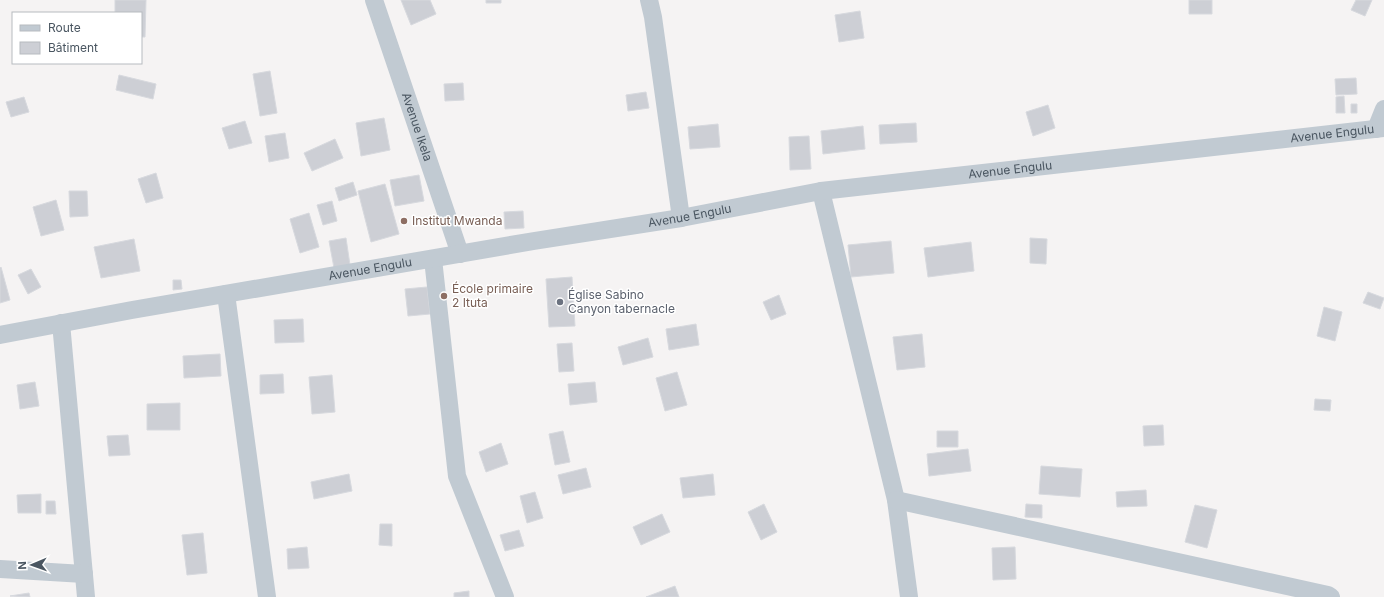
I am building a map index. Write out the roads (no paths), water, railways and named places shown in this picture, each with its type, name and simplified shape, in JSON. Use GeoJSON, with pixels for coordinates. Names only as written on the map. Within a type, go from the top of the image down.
{"type":"FeatureCollection","features":[{"type":"Feature","properties":{"kind":"street","name":"Avenue Ikela"},"geometry":{"type":"LineString","coordinates":[[374,0],[460,254]]}},
{"type":"Feature","properties":{"kind":"street"},"geometry":{"type":"LineString","coordinates":[[650,0],[681,218]]}},
{"type":"Feature","properties":{"kind":"street"},"geometry":{"type":"LineString","coordinates":[[1380,128],[1384,109]]}},
{"type":"Feature","properties":{"kind":"street","name":"Avenue Engulu"},"geometry":{"type":"LineString","coordinates":[[0,335],[433,258],[681,218],[821,191],[1380,128]]}},
{"type":"Feature","properties":{"kind":"street"},"geometry":{"type":"LineString","coordinates":[[821,191],[896,500],[909,597]]}},
{"type":"Feature","properties":{"kind":"street"},"geometry":{"type":"LineString","coordinates":[[433,258],[456,476],[505,597]]}},
{"type":"Feature","properties":{"kind":"street"},"geometry":{"type":"LineString","coordinates":[[226,294],[267,597]]}},
{"type":"Feature","properties":{"kind":"street"},"geometry":{"type":"LineString","coordinates":[[61,323],[86,597]]}},
{"type":"Feature","properties":{"kind":"street"},"geometry":{"type":"LineString","coordinates":[[896,500],[1328,595],[1331,597]]}},
{"type":"Feature","properties":{"kind":"street"},"geometry":{"type":"LineString","coordinates":[[0,569],[84,574]]}},
{"type":"Feature","properties":{"kind":"place","name":"Institut Mwanda"},"geometry":{"type":"Point","coordinates":[404,221]}},
{"type":"Feature","properties":{"kind":"place","name":"École primaire 2 Ituta"},"geometry":{"type":"Point","coordinates":[444,296]}},
{"type":"Feature","properties":{"kind":"place","name":"Église Sabino Canyon tabernacle"},"geometry":{"type":"Point","coordinates":[560,302]}}]}
